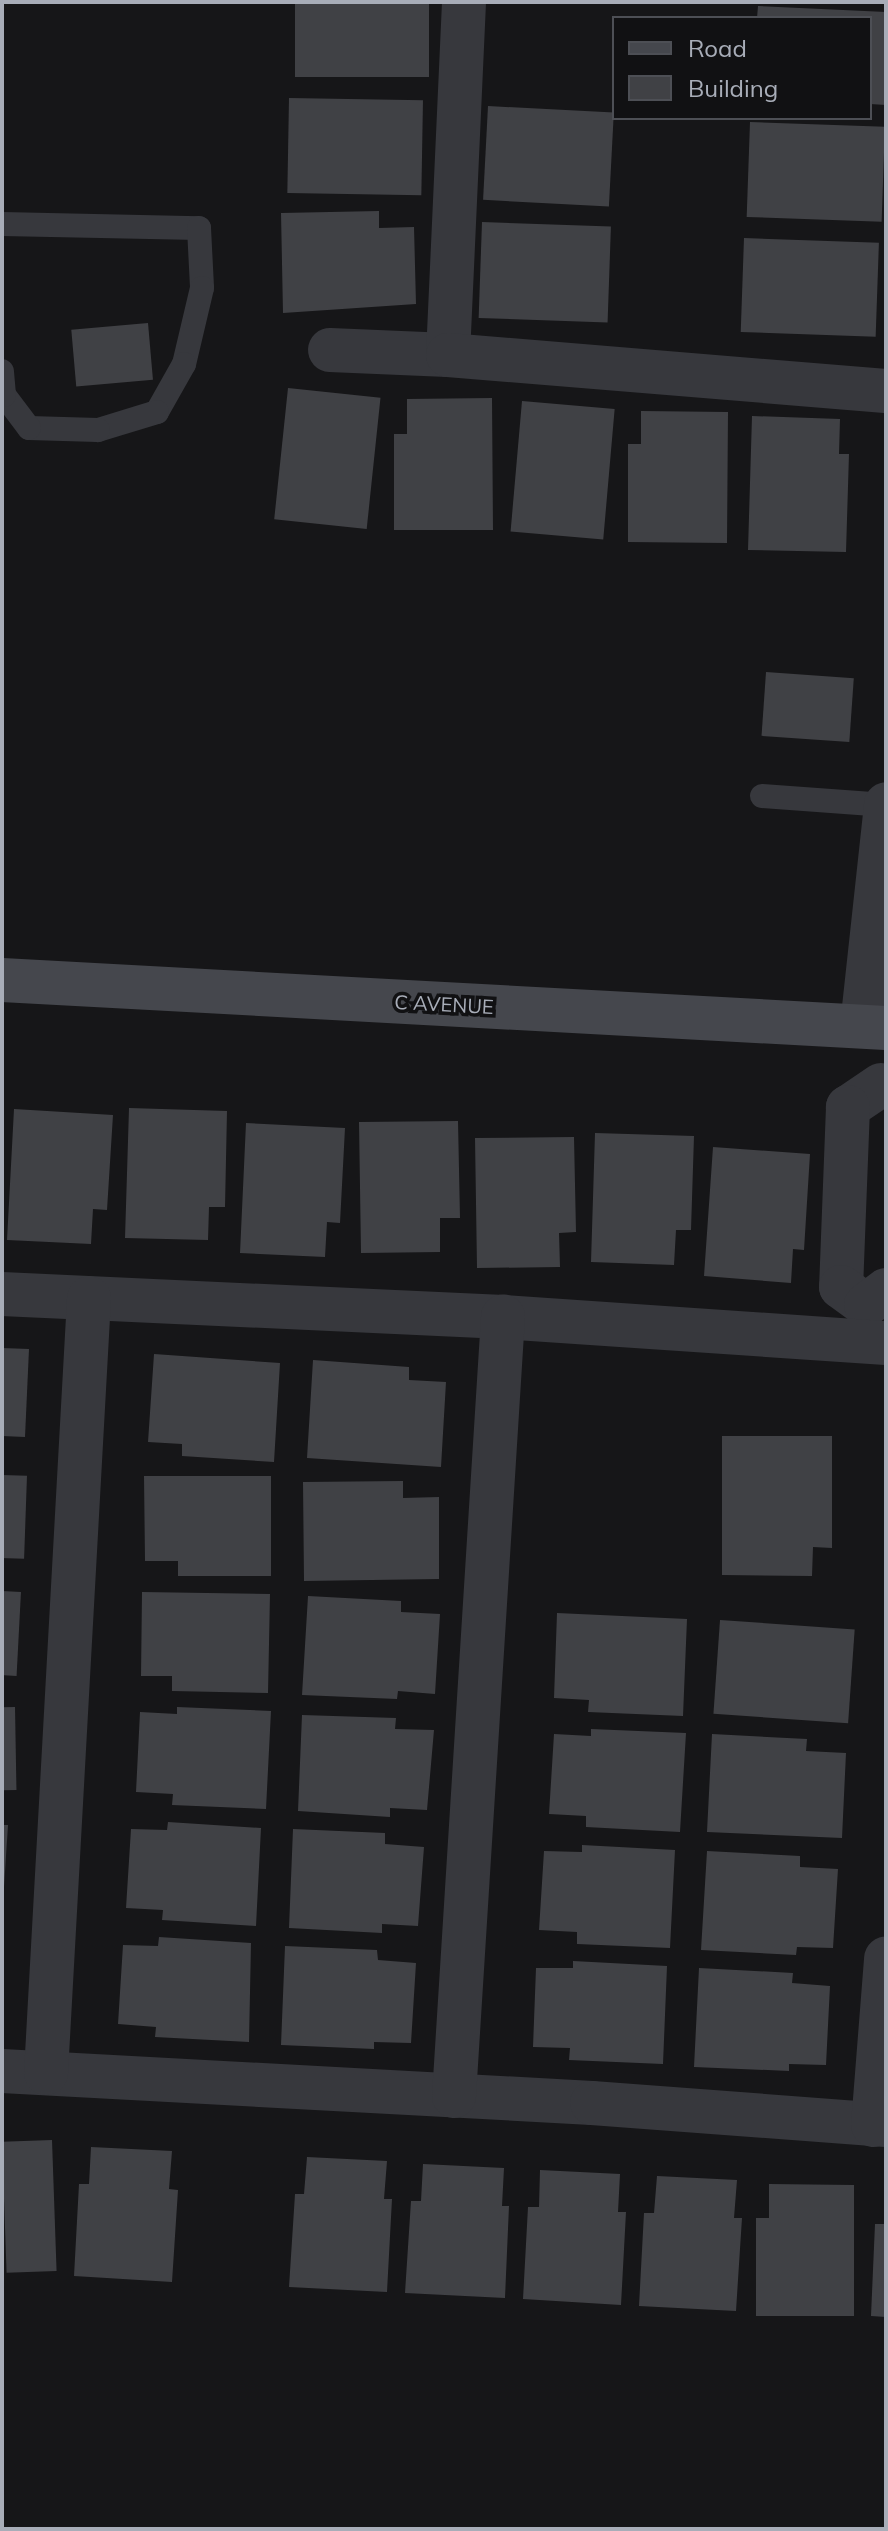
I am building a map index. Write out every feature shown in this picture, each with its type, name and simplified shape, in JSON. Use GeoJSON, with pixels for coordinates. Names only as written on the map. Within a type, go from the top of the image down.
{"type":"FeatureCollection","features":[{"type":"Feature","properties":{"kind":"street"},"geometry":{"type":"LineString","coordinates":[[448,355],[464,2]]}},
{"type":"Feature","properties":{"kind":"street"},"geometry":{"type":"LineString","coordinates":[[330,350],[448,355],[886,391]]}},
{"type":"Feature","properties":{"kind":"street"},"geometry":{"type":"LineString","coordinates":[[876,1320],[841,1287],[848,1107],[884,1091],[876,1027],[886,805]]}},
{"type":"Feature","properties":{"kind":"street","name":"C AVENUE"},"geometry":{"type":"LineString","coordinates":[[2,980],[876,1027]]}},
{"type":"Feature","properties":{"kind":"street"},"geometry":{"type":"LineString","coordinates":[[2,1294],[503,1317],[876,1320]]}},
{"type":"Feature","properties":{"kind":"street"},"geometry":{"type":"LineString","coordinates":[[46,2073],[89,1298]]}},
{"type":"Feature","properties":{"kind":"street"},"geometry":{"type":"LineString","coordinates":[[454,2096],[503,1317]]}},
{"type":"Feature","properties":{"kind":"street"},"geometry":{"type":"LineString","coordinates":[[2,2071],[454,2096],[879,2125],[886,1959]]}},
{"type":"Feature","properties":{"kind":"lane"},"geometry":{"type":"LineString","coordinates":[[2,224],[199,228],[202,288],[184,364],[157,412],[98,430],[29,428],[3,387]]}},
{"type":"Feature","properties":{"kind":"lane"},"geometry":{"type":"LineString","coordinates":[[762,796],[886,805]]}},
{"type":"Feature","properties":{"kind":"building"},"geometry":{"type":"Polygon","coordinates":[[[295,2],[429,2],[429,77],[295,77],[295,2]]]}},
{"type":"Feature","properties":{"kind":"building"},"geometry":{"type":"Polygon","coordinates":[[[758,6],[886,12],[886,105],[872,104],[872,16],[757,16],[758,6]]]}},
{"type":"Feature","properties":{"kind":"building"},"geometry":{"type":"Polygon","coordinates":[[[289,98],[423,100],[421,195],[287,193],[289,98]]]}},
{"type":"Feature","properties":{"kind":"building"},"geometry":{"type":"Polygon","coordinates":[[[488,106],[612,112],[609,206],[483,200],[488,106]]]}},
{"type":"Feature","properties":{"kind":"building"},"geometry":{"type":"Polygon","coordinates":[[[750,122],[885,127],[882,222],[747,217],[750,122]]]}},
{"type":"Feature","properties":{"kind":"building"},"geometry":{"type":"Polygon","coordinates":[[[379,211],[379,228],[414,227],[416,304],[283,313],[281,213],[379,211]]]}},
{"type":"Feature","properties":{"kind":"building"},"geometry":{"type":"Polygon","coordinates":[[[482,222],[611,227],[608,322],[479,318],[482,222]]]}},
{"type":"Feature","properties":{"kind":"building"},"geometry":{"type":"Polygon","coordinates":[[[744,238],[879,243],[876,337],[741,332],[744,238]]]}},
{"type":"Feature","properties":{"kind":"building"},"geometry":{"type":"Polygon","coordinates":[[[148,323],[153,380],[76,386],[71,330],[148,323]]]}},
{"type":"Feature","properties":{"kind":"building"},"geometry":{"type":"Polygon","coordinates":[[[288,388],[380,398],[367,529],[274,519],[288,388]]]}},
{"type":"Feature","properties":{"kind":"building"},"geometry":{"type":"Polygon","coordinates":[[[492,398],[493,530],[394,530],[394,434],[407,434],[407,399],[492,398]]]}},
{"type":"Feature","properties":{"kind":"building"},"geometry":{"type":"Polygon","coordinates":[[[522,401],[615,409],[603,540],[511,532],[522,401]]]}},
{"type":"Feature","properties":{"kind":"building"},"geometry":{"type":"Polygon","coordinates":[[[641,411],[728,412],[727,543],[628,542],[628,444],[641,444],[641,411]]]}},
{"type":"Feature","properties":{"kind":"building"},"geometry":{"type":"Polygon","coordinates":[[[752,416],[840,419],[839,454],[849,454],[846,552],[748,550],[752,416]]]}},
{"type":"Feature","properties":{"kind":"building"},"geometry":{"type":"Polygon","coordinates":[[[766,672],[854,678],[849,742],[762,736],[766,672]]]}},
{"type":"Feature","properties":{"kind":"building"},"geometry":{"type":"Polygon","coordinates":[[[129,1108],[227,1111],[225,1207],[209,1207],[208,1240],[125,1238],[129,1108]]]}},
{"type":"Feature","properties":{"kind":"building"},"geometry":{"type":"Polygon","coordinates":[[[14,1109],[113,1115],[107,1210],[93,1209],[91,1244],[7,1240],[14,1109]]]}},
{"type":"Feature","properties":{"kind":"building"},"geometry":{"type":"Polygon","coordinates":[[[458,1121],[460,1218],[440,1218],[440,1252],[361,1253],[359,1122],[458,1121]]]}},
{"type":"Feature","properties":{"kind":"building"},"geometry":{"type":"Polygon","coordinates":[[[246,1123],[345,1128],[340,1223],[327,1222],[325,1257],[240,1253],[246,1123]]]}},
{"type":"Feature","properties":{"kind":"building"},"geometry":{"type":"Polygon","coordinates":[[[595,1133],[694,1136],[691,1230],[676,1230],[674,1265],[591,1262],[595,1133]]]}},
{"type":"Feature","properties":{"kind":"building"},"geometry":{"type":"Polygon","coordinates":[[[574,1137],[576,1232],[559,1233],[560,1267],[477,1268],[475,1138],[574,1137]]]}},
{"type":"Feature","properties":{"kind":"building"},"geometry":{"type":"Polygon","coordinates":[[[713,1147],[810,1154],[804,1250],[793,1249],[791,1283],[704,1276],[713,1147]]]}},
{"type":"Feature","properties":{"kind":"building"},"geometry":{"type":"Polygon","coordinates":[[[2,1348],[29,1349],[25,1437],[2,1436],[2,1348]]]}},
{"type":"Feature","properties":{"kind":"building"},"geometry":{"type":"Polygon","coordinates":[[[154,1354],[280,1363],[274,1462],[182,1456],[182,1444],[148,1442],[154,1354]]]}},
{"type":"Feature","properties":{"kind":"building"},"geometry":{"type":"Polygon","coordinates":[[[313,1360],[409,1367],[409,1380],[446,1382],[441,1467],[307,1458],[313,1360]]]}},
{"type":"Feature","properties":{"kind":"building"},"geometry":{"type":"Polygon","coordinates":[[[722,1436],[832,1436],[832,1548],[813,1547],[812,1576],[722,1575],[722,1436]]]}},
{"type":"Feature","properties":{"kind":"building"},"geometry":{"type":"Polygon","coordinates":[[[2,1475],[27,1476],[24,1559],[2,1558],[2,1475]]]}},
{"type":"Feature","properties":{"kind":"building"},"geometry":{"type":"Polygon","coordinates":[[[144,1476],[271,1476],[271,1576],[178,1576],[178,1561],[145,1561],[144,1476]]]}},
{"type":"Feature","properties":{"kind":"building"},"geometry":{"type":"Polygon","coordinates":[[[403,1481],[403,1498],[439,1497],[439,1579],[304,1581],[303,1482],[403,1481]]]}},
{"type":"Feature","properties":{"kind":"building"},"geometry":{"type":"Polygon","coordinates":[[[2,1591],[21,1592],[17,1676],[2,1675],[2,1591]]]}},
{"type":"Feature","properties":{"kind":"building"},"geometry":{"type":"Polygon","coordinates":[[[142,1592],[270,1594],[268,1693],[172,1691],[172,1676],[141,1676],[142,1592]]]}},
{"type":"Feature","properties":{"kind":"building"},"geometry":{"type":"Polygon","coordinates":[[[308,1596],[401,1601],[401,1612],[440,1614],[435,1694],[398,1691],[397,1699],[302,1695],[308,1596]]]}},
{"type":"Feature","properties":{"kind":"building"},"geometry":{"type":"Polygon","coordinates":[[[557,1613],[687,1619],[683,1716],[588,1712],[589,1700],[554,1698],[557,1613]]]}},
{"type":"Feature","properties":{"kind":"building"},"geometry":{"type":"Polygon","coordinates":[[[720,1620],[855,1629],[848,1723],[713,1714],[720,1620]]]}},
{"type":"Feature","properties":{"kind":"building"},"geometry":{"type":"Polygon","coordinates":[[[2,1707],[15,1707],[16,1790],[3,1790],[2,1707]]]}},
{"type":"Feature","properties":{"kind":"building"},"geometry":{"type":"Polygon","coordinates":[[[177,1707],[271,1711],[266,1809],[172,1805],[173,1794],[136,1792],[140,1712],[177,1714],[177,1707]]]}},
{"type":"Feature","properties":{"kind":"building"},"geometry":{"type":"Polygon","coordinates":[[[302,1715],[396,1718],[395,1729],[434,1730],[427,1810],[390,1808],[390,1817],[298,1811],[302,1715]]]}},
{"type":"Feature","properties":{"kind":"building"},"geometry":{"type":"Polygon","coordinates":[[[591,1729],[686,1733],[680,1832],[586,1827],[586,1816],[549,1814],[554,1734],[591,1736],[591,1729]]]}},
{"type":"Feature","properties":{"kind":"building"},"geometry":{"type":"Polygon","coordinates":[[[712,1734],[807,1739],[806,1751],[846,1753],[842,1838],[707,1832],[712,1734]]]}},
{"type":"Feature","properties":{"kind":"building"},"geometry":{"type":"Polygon","coordinates":[[[168,1822],[261,1828],[256,1926],[162,1920],[163,1910],[126,1908],[131,1829],[167,1830],[168,1822]]]}},
{"type":"Feature","properties":{"kind":"building"},"geometry":{"type":"Polygon","coordinates":[[[2,1825],[8,1825],[4,1887],[2,1887],[2,1825]]]}},
{"type":"Feature","properties":{"kind":"building"},"geometry":{"type":"Polygon","coordinates":[[[293,1829],[385,1833],[385,1844],[424,1847],[418,1926],[382,1924],[382,1933],[289,1928],[293,1829]]]}},
{"type":"Feature","properties":{"kind":"building"},"geometry":{"type":"Polygon","coordinates":[[[582,1845],[675,1850],[670,1948],[577,1944],[577,1932],[539,1930],[544,1851],[582,1852],[582,1845]]]}},
{"type":"Feature","properties":{"kind":"building"},"geometry":{"type":"Polygon","coordinates":[[[707,1851],[800,1856],[800,1867],[838,1869],[833,1948],[797,1947],[796,1955],[701,1950],[707,1851]]]}},
{"type":"Feature","properties":{"kind":"building"},"geometry":{"type":"Polygon","coordinates":[[[159,1937],[251,1943],[249,2042],[155,2037],[156,2027],[118,2024],[123,1945],[158,1946],[159,1937]]]}},
{"type":"Feature","properties":{"kind":"building"},"geometry":{"type":"Polygon","coordinates":[[[285,1946],[377,1950],[378,1960],[416,1963],[411,2043],[374,2042],[374,2049],[281,2045],[285,1946]]]}},
{"type":"Feature","properties":{"kind":"building"},"geometry":{"type":"Polygon","coordinates":[[[573,1961],[667,1966],[663,2064],[569,2060],[570,2048],[533,2047],[536,1968],[573,1968],[573,1961]]]}},
{"type":"Feature","properties":{"kind":"building"},"geometry":{"type":"Polygon","coordinates":[[[699,1968],[793,1973],[792,1983],[830,1986],[826,2065],[789,2064],[789,2071],[694,2067],[699,1968]]]}},
{"type":"Feature","properties":{"kind":"building"},"geometry":{"type":"Polygon","coordinates":[[[52,2140],[57,2271],[7,2273],[2,2142],[52,2140]]]}},
{"type":"Feature","properties":{"kind":"building"},"geometry":{"type":"Polygon","coordinates":[[[91,2147],[172,2151],[169,2189],[178,2190],[172,2282],[74,2276],[79,2184],[89,2184],[91,2147]]]}},
{"type":"Feature","properties":{"kind":"building"},"geometry":{"type":"Polygon","coordinates":[[[307,2157],[387,2161],[384,2199],[392,2199],[387,2292],[289,2287],[295,2194],[304,2194],[307,2157]]]}},
{"type":"Feature","properties":{"kind":"building"},"geometry":{"type":"Polygon","coordinates":[[[423,2164],[504,2168],[502,2206],[509,2206],[505,2298],[405,2293],[411,2201],[421,2201],[423,2164]]]}},
{"type":"Feature","properties":{"kind":"building"},"geometry":{"type":"Polygon","coordinates":[[[540,2170],[620,2174],[618,2212],[626,2212],[621,2305],[523,2299],[528,2207],[539,2207],[540,2170]]]}},
{"type":"Feature","properties":{"kind":"building"},"geometry":{"type":"Polygon","coordinates":[[[657,2176],[737,2180],[734,2218],[742,2218],[736,2311],[639,2306],[644,2213],[654,2213],[657,2176]]]}},
{"type":"Feature","properties":{"kind":"building"},"geometry":{"type":"Polygon","coordinates":[[[769,2184],[854,2185],[854,2316],[756,2316],[756,2218],[769,2218],[769,2184]]]}},
{"type":"Feature","properties":{"kind":"building"},"geometry":{"type":"Polygon","coordinates":[[[875,2224],[886,2224],[886,2317],[871,2316],[875,2224]]]}}]}
